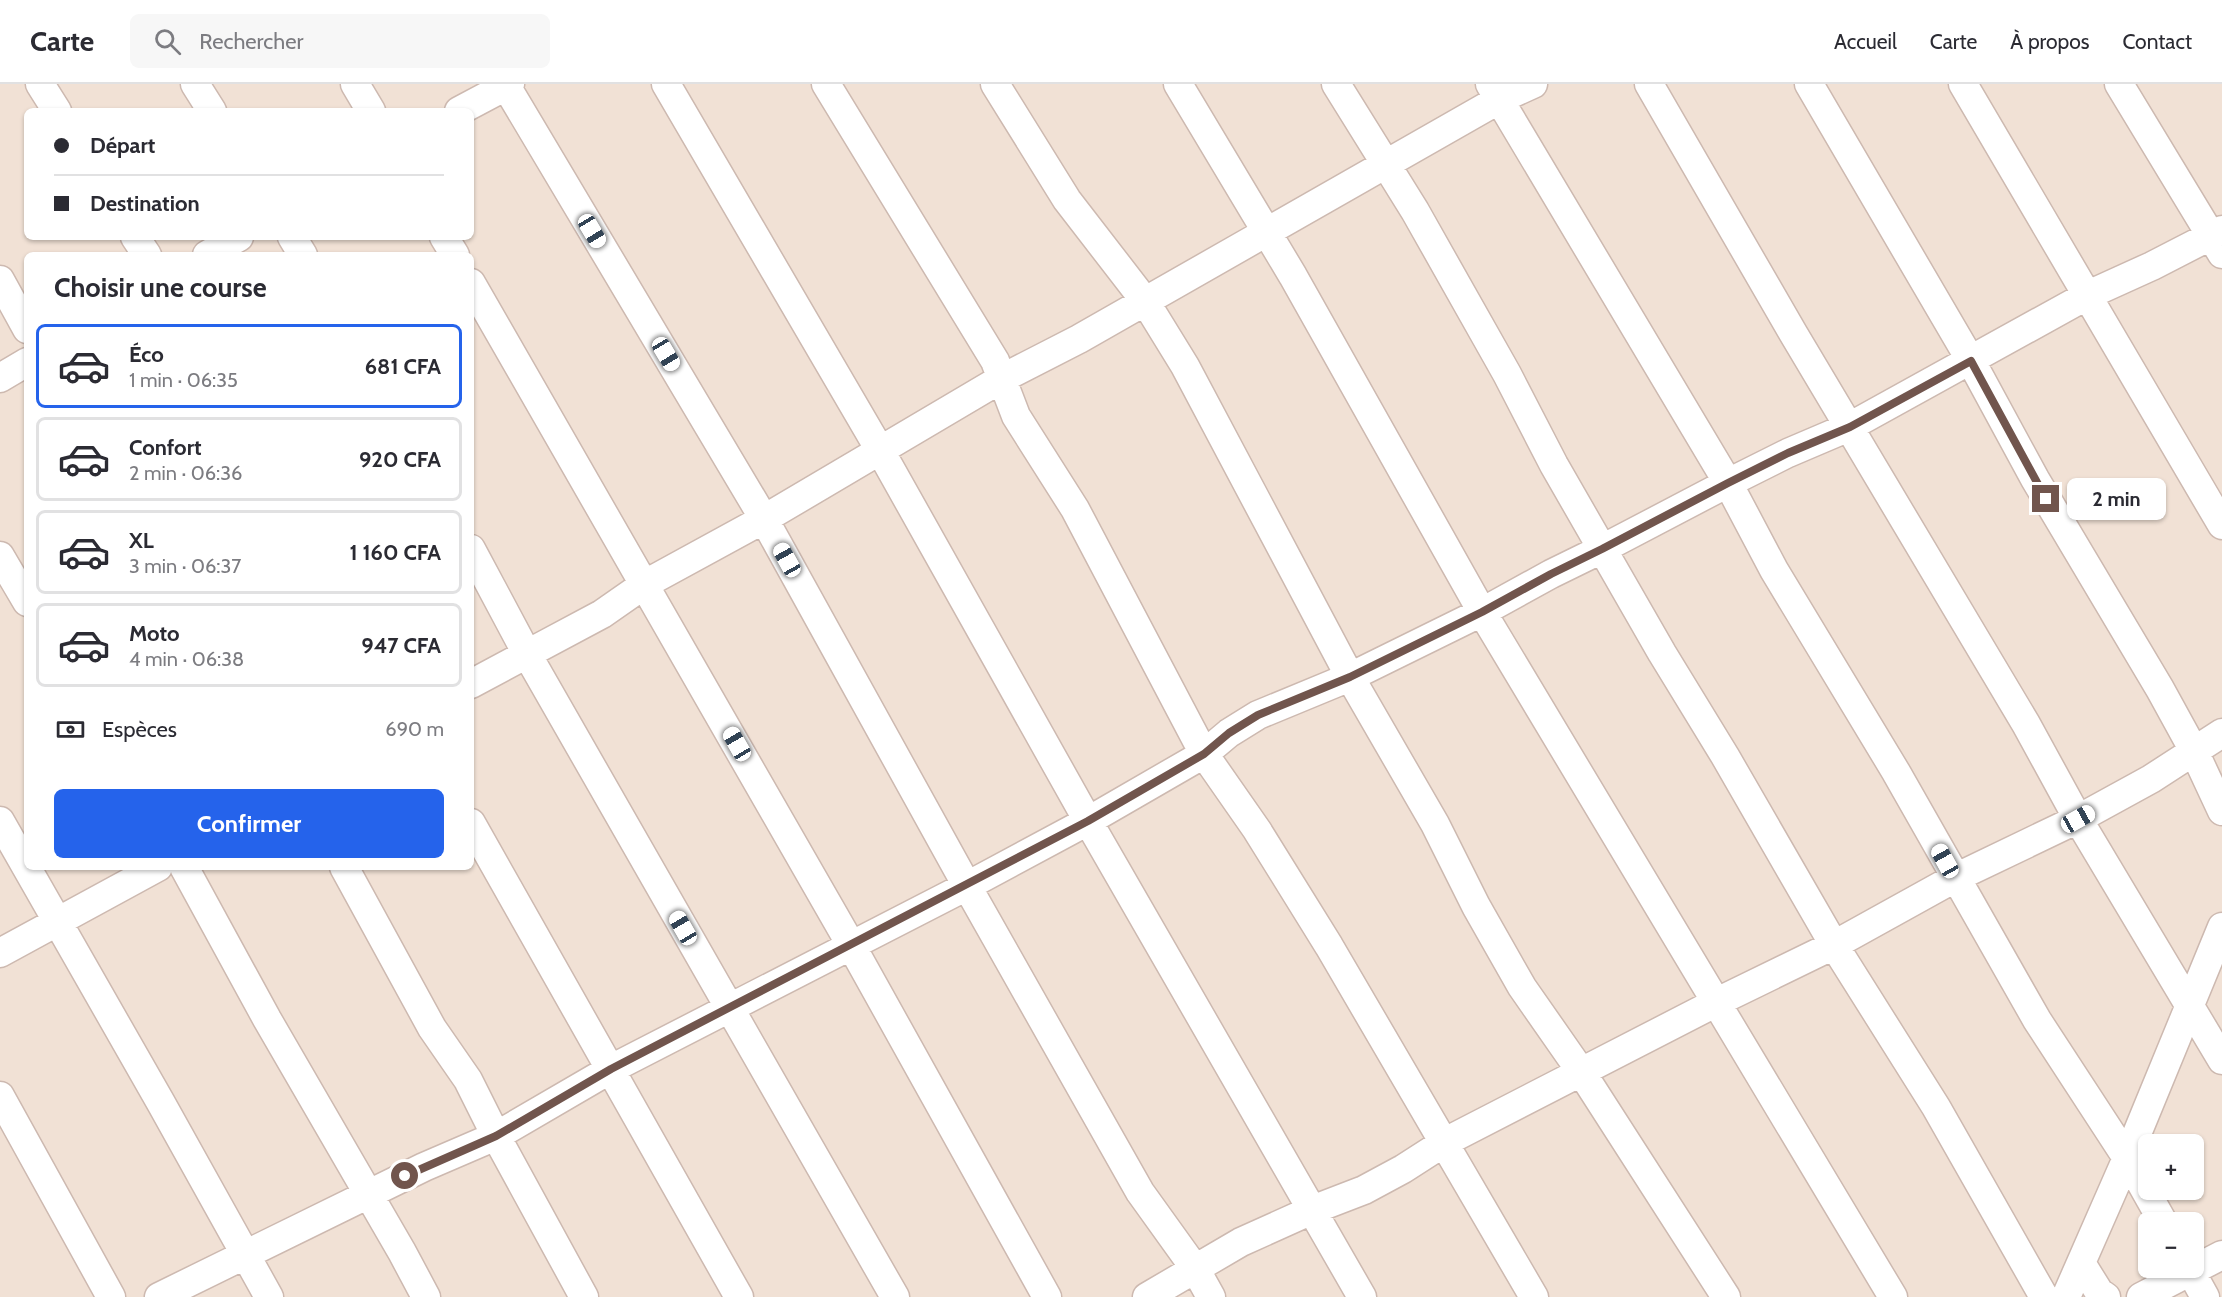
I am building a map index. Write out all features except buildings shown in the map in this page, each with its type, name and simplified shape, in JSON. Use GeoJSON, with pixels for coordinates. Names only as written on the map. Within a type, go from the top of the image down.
{"type":"FeatureCollection","features":[{"type":"Feature","properties":{"kind":"street"},"geometry":{"type":"LineString","coordinates":[[40,84],[55,108]]}},
{"type":"Feature","properties":{"kind":"street"},"geometry":{"type":"LineString","coordinates":[[195,84],[210,108]]}},
{"type":"Feature","properties":{"kind":"street"},"geometry":{"type":"LineString","coordinates":[[355,84],[369,108]]}},
{"type":"Feature","properties":{"kind":"street"},"geometry":{"type":"LineString","coordinates":[[666,84],[881,452],[1088,821],[1362,1297]]}},
{"type":"Feature","properties":{"kind":"street"},"geometry":{"type":"LineString","coordinates":[[826,84],[995,360],[1016,416],[1075,509],[1204,754],[1257,830],[1311,917],[1534,1297]]}},
{"type":"Feature","properties":{"kind":"street"},"geometry":{"type":"LineString","coordinates":[[995,84],[1067,200],[1145,301],[1185,366],[1350,677],[1435,824],[1476,906],[1522,987],[1582,1073],[1726,1297]]}},
{"type":"Feature","properties":{"kind":"street"},"geometry":{"type":"LineString","coordinates":[[1178,84],[1266,231],[1482,612],[1893,1297]]}},
{"type":"Feature","properties":{"kind":"street"},"geometry":{"type":"LineString","coordinates":[[1336,84],[1415,211],[1602,549],[1834,945],[1935,1107],[2044,1297]]}},
{"type":"Feature","properties":{"kind":"street"},"geometry":{"type":"LineString","coordinates":[[474,682],[602,614],[645,584],[881,452],[1001,379],[1079,339],[1266,231],[1332,196],[1495,92],[1533,84]]}},
{"type":"Feature","properties":{"kind":"street"},"geometry":{"type":"LineString","coordinates":[[1649,84],[2026,724],[2078,819],[2222,1060]]}},
{"type":"Feature","properties":{"kind":"street"},"geometry":{"type":"LineString","coordinates":[[1809,84],[1971,361],[2035,479],[2127,632],[2194,751],[2222,811]]}},
{"type":"Feature","properties":{"kind":"street"},"geometry":{"type":"LineString","coordinates":[[1963,84],[2222,525]]}},
{"type":"Feature","properties":{"kind":"street"},"geometry":{"type":"LineString","coordinates":[[159,1297],[424,1167],[496,1136],[611,1069],[967,886],[1088,821],[1204,754],[1229,733],[1258,715],[1350,677],[1482,612],[1551,574],[1788,453],[1850,427],[2088,295],[2218,240],[2119,84]]}},
{"type":"Feature","properties":{"kind":"street"},"geometry":{"type":"LineString","coordinates":[[465,108],[507,85],[764,519],[1140,1192],[1196,1270],[1211,1297]]}},
{"type":"Feature","properties":{"kind":"street"},"geometry":{"type":"LineString","coordinates":[[1495,92],[1728,483],[1774,570],[1885,753],[2050,1042],[2127,1158],[2157,1212]]}},
{"type":"Feature","properties":{"kind":"street"},"geometry":{"type":"LineString","coordinates":[[212,252],[234,240]]}},
{"type":"Feature","properties":{"kind":"street"},"geometry":{"type":"LineString","coordinates":[[0,280],[24,324]]}},
{"type":"Feature","properties":{"kind":"street"},"geometry":{"type":"LineString","coordinates":[[474,288],[851,945],[1047,1297]]}},
{"type":"Feature","properties":{"kind":"street"},"geometry":{"type":"LineString","coordinates":[[0,378],[24,364]]}},
{"type":"Feature","properties":{"kind":"street"},"geometry":{"type":"LineString","coordinates":[[474,555],[527,654],[895,1297]]}},
{"type":"Feature","properties":{"kind":"street"},"geometry":{"type":"LineString","coordinates":[[0,556],[24,598]]}},
{"type":"Feature","properties":{"kind":"street"},"geometry":{"type":"LineString","coordinates":[[1147,1297],[1241,1242],[1312,1210],[1364,1190],[1403,1169],[1445,1142],[1717,1002],[1834,945],[1955,878],[2078,819],[2151,779],[2222,733]]}},
{"type":"Feature","properties":{"kind":"street"},"geometry":{"type":"LineString","coordinates":[[0,821],[24,864]]}},
{"type":"Feature","properties":{"kind":"street"},"geometry":{"type":"LineString","coordinates":[[474,828],[738,1297]]}},
{"type":"Feature","properties":{"kind":"street"},"geometry":{"type":"LineString","coordinates":[[27,870],[269,1297]]}},
{"type":"Feature","properties":{"kind":"street"},"geometry":{"type":"LineString","coordinates":[[0,953],[153,870]]}},
{"type":"Feature","properties":{"kind":"street"},"geometry":{"type":"LineString","coordinates":[[186,870],[426,1297]]}},
{"type":"Feature","properties":{"kind":"street"},"geometry":{"type":"LineString","coordinates":[[346,870],[432,1028],[468,1080],[584,1297]]}},
{"type":"Feature","properties":{"kind":"street"},"geometry":{"type":"LineString","coordinates":[[2066,1297],[2127,1158],[2222,927]]}},
{"type":"Feature","properties":{"kind":"street"},"geometry":{"type":"LineString","coordinates":[[0,1096],[111,1297]]}},
{"type":"Feature","properties":{"kind":"street"},"geometry":{"type":"LineString","coordinates":[[2204,1263],[2222,1255]]}},
{"type":"Feature","properties":{"kind":"street"},"geometry":{"type":"LineString","coordinates":[[2081,1263],[2099,1292],[2106,1297]]}},
{"type":"Feature","properties":{"kind":"street"},"geometry":{"type":"LineString","coordinates":[[2141,1297],[2175,1278]]}},
{"type":"Feature","properties":{"kind":"street"},"geometry":{"type":"LineString","coordinates":[[2194,1278],[2205,1297]]}},
{"type":"Feature","properties":{"kind":"shaded area"},"geometry":{"type":"Polygon","coordinates":[[[0,84],[2222,84],[2222,1297],[0,1297],[0,84]]]}},
{"type":"Feature","properties":{"kind":"route"},"geometry":{"type":"LineString","coordinates":[[405,1176],[496,1136],[611,1069],[967,886],[1088,821],[1204,754],[1229,733],[1258,715],[1350,677],[1482,612],[1728,483],[1788,453],[1850,427],[1971,361],[2046,499]]}}]}
